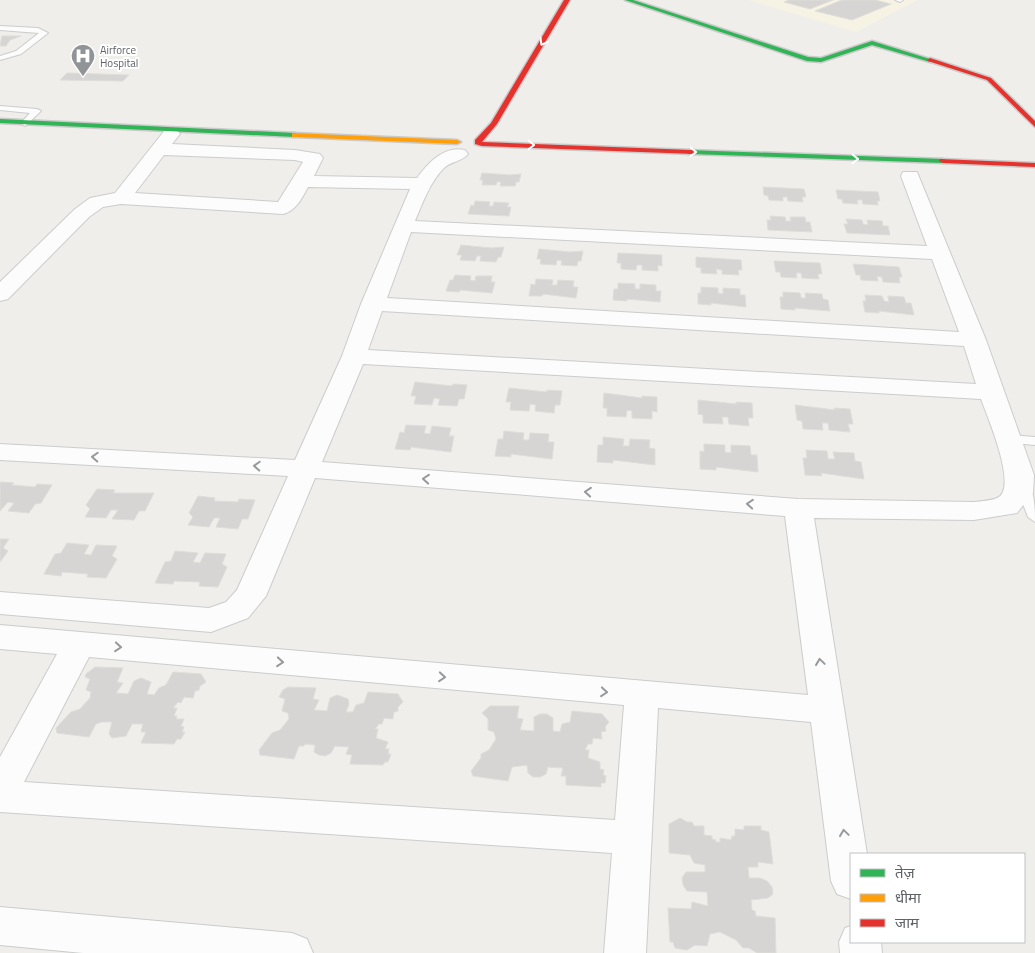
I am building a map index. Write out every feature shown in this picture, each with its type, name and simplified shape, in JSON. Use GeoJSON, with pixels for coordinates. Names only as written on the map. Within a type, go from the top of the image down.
{"type":"FeatureCollection","features":[{"type":"Feature","properties":{"kind":"street"},"geometry":{"type":"LineString","coordinates":[[480,143],[494,124],[567,0]]}},
{"type":"Feature","properties":{"kind":"street"},"geometry":{"type":"LineString","coordinates":[[628,0],[807,59],[821,60],[872,43],[977,74],[988,79],[1035,125]]}},
{"type":"Feature","properties":{"kind":"street"},"geometry":{"type":"LineString","coordinates":[[0,121],[167,139],[314,158],[291,200],[283,208],[122,198],[97,202],[82,213],[0,294]]}},
{"type":"Feature","properties":{"kind":"street"},"geometry":{"type":"LineString","coordinates":[[0,130],[167,139],[463,147],[612,161]]}},
{"type":"Feature","properties":{"kind":"street"},"geometry":{"type":"LineString","coordinates":[[122,198],[167,139]]}},
{"type":"Feature","properties":{"kind":"street"},"geometry":{"type":"LineString","coordinates":[[463,147],[484,149],[480,143]]}},
{"type":"Feature","properties":{"kind":"street"},"geometry":{"type":"LineString","coordinates":[[0,603],[211,620],[237,610],[250,596],[306,469],[354,356],[372,304],[422,184],[439,162],[463,147],[480,143],[904,171],[1035,165]]}},
{"type":"Feature","properties":{"kind":"street"},"geometry":{"type":"LineString","coordinates":[[0,452],[306,469],[798,508],[974,511],[1007,506],[1019,492],[1020,478],[1008,438],[974,340],[904,171]]}},
{"type":"Feature","properties":{"kind":"street"},"geometry":{"type":"LineString","coordinates":[[301,181],[422,184]]}},
{"type":"Feature","properties":{"kind":"street"},"geometry":{"type":"LineString","coordinates":[[404,226],[939,253]]}},
{"type":"Feature","properties":{"kind":"street"},"geometry":{"type":"LineString","coordinates":[[372,304],[974,340]]}},
{"type":"Feature","properties":{"kind":"street"},"geometry":{"type":"LineString","coordinates":[[354,356],[992,392]]}},
{"type":"Feature","properties":{"kind":"street"},"geometry":{"type":"LineString","coordinates":[[798,508],[850,874]]}},
{"type":"Feature","properties":{"kind":"street"},"geometry":{"type":"LineString","coordinates":[[0,637],[827,710]]}},
{"type":"Feature","properties":{"kind":"street"},"geometry":{"type":"LineString","coordinates":[[0,792],[79,644]]}},
{"type":"Feature","properties":{"kind":"street"},"geometry":{"type":"LineString","coordinates":[[625,953],[642,695]]}},
{"type":"Feature","properties":{"kind":"street"},"geometry":{"type":"LineString","coordinates":[[0,796],[632,838]]}},
{"type":"Feature","properties":{"kind":"street"},"geometry":{"type":"LineString","coordinates":[[0,926],[292,953]]}},
{"type":"Feature","properties":{"kind":"lane"},"geometry":{"type":"LineString","coordinates":[[0,28],[38,30],[44,33],[23,51],[14,56],[0,58]]}},
{"type":"Feature","properties":{"kind":"lane"},"geometry":{"type":"LineString","coordinates":[[0,108],[38,111],[25,123]]}},
{"type":"Feature","properties":{"kind":"lane"},"geometry":{"type":"LineString","coordinates":[[1008,438],[1035,441]]}},
{"type":"Feature","properties":{"kind":"lane"},"geometry":{"type":"LineString","coordinates":[[1020,478],[1035,517]]}},
{"type":"Feature","properties":{"kind":"shaded area"},"geometry":{"type":"Polygon","coordinates":[[[749,0],[918,0],[856,32],[749,0]]]}},
{"type":"Feature","properties":{"kind":"building"},"geometry":{"type":"Polygon","coordinates":[[[789,0],[833,0],[810,9],[784,2],[789,0]]]}},
{"type":"Feature","properties":{"kind":"building"},"geometry":{"type":"Polygon","coordinates":[[[842,0],[875,0],[891,4],[852,20],[815,11],[842,0]]]}},
{"type":"Feature","properties":{"kind":"building"},"geometry":{"type":"Polygon","coordinates":[[[2,36],[21,36],[10,40],[6,46],[0,46],[2,36]]]}},
{"type":"Feature","properties":{"kind":"building"},"geometry":{"type":"Polygon","coordinates":[[[67,73],[129,75],[123,81],[60,80],[67,73]]]}},
{"type":"Feature","properties":{"kind":"building"},"geometry":{"type":"Polygon","coordinates":[[[482,173],[521,174],[519,182],[516,182],[515,186],[500,186],[501,182],[497,182],[496,185],[482,185],[483,180],[480,180],[482,173]]]}},
{"type":"Feature","properties":{"kind":"building"},"geometry":{"type":"Polygon","coordinates":[[[763,187],[804,189],[806,197],[802,197],[803,202],[788,201],[787,197],[783,197],[783,201],[769,200],[768,196],[764,195],[763,187]]]}},
{"type":"Feature","properties":{"kind":"building"},"geometry":{"type":"Polygon","coordinates":[[[836,190],[878,192],[880,201],[877,201],[878,205],[863,204],[862,200],[857,200],[858,204],[843,203],[842,199],[838,199],[836,190]]]}},
{"type":"Feature","properties":{"kind":"building"},"geometry":{"type":"Polygon","coordinates":[[[475,201],[490,202],[489,206],[493,206],[494,202],[509,203],[507,207],[511,207],[509,216],[468,214],[471,205],[474,206],[475,201]]]}},
{"type":"Feature","properties":{"kind":"building"},"geometry":{"type":"Polygon","coordinates":[[[770,216],[785,217],[786,221],[791,221],[790,217],[805,217],[806,222],[810,222],[812,232],[768,230],[767,220],[771,220],[770,216]]]}},
{"type":"Feature","properties":{"kind":"building"},"geometry":{"type":"Polygon","coordinates":[[[846,219],[862,220],[863,224],[868,225],[867,220],[882,221],[883,226],[888,226],[890,235],[847,233],[844,224],[848,224],[846,219]]]}},
{"type":"Feature","properties":{"kind":"building"},"geometry":{"type":"Polygon","coordinates":[[[461,245],[491,248],[504,247],[501,257],[498,257],[496,262],[480,261],[481,256],[477,256],[475,261],[460,260],[462,255],[457,255],[461,245]]]}},
{"type":"Feature","properties":{"kind":"building"},"geometry":{"type":"Polygon","coordinates":[[[539,249],[570,252],[583,251],[581,261],[578,261],[577,266],[561,265],[562,261],[557,260],[556,265],[540,264],[541,259],[537,259],[539,249]]]}},
{"type":"Feature","properties":{"kind":"building"},"geometry":{"type":"Polygon","coordinates":[[[618,253],[662,255],[662,266],[658,265],[658,271],[642,270],[642,265],[637,265],[636,270],[621,269],[621,263],[617,263],[618,253]]]}},
{"type":"Feature","properties":{"kind":"building"},"geometry":{"type":"Polygon","coordinates":[[[696,257],[741,260],[742,270],[738,270],[739,275],[722,274],[722,270],[716,269],[717,274],[701,273],[701,268],[696,267],[696,257]]]}},
{"type":"Feature","properties":{"kind":"building"},"geometry":{"type":"Polygon","coordinates":[[[774,261],[820,263],[822,274],[818,274],[819,279],[802,278],[801,273],[796,273],[797,278],[781,277],[780,272],[776,272],[774,261]]]}},
{"type":"Feature","properties":{"kind":"building"},"geometry":{"type":"Polygon","coordinates":[[[853,264],[899,267],[902,277],[899,277],[900,283],[883,282],[882,277],[877,276],[878,281],[861,280],[860,275],[856,275],[853,264]]]}},
{"type":"Feature","properties":{"kind":"building"},"geometry":{"type":"Polygon","coordinates":[[[455,275],[471,276],[470,280],[475,281],[476,276],[492,276],[491,282],[495,282],[492,293],[460,290],[459,292],[446,291],[450,280],[453,280],[455,275]]]}},
{"type":"Feature","properties":{"kind":"building"},"geometry":{"type":"Polygon","coordinates":[[[536,279],[553,280],[552,285],[557,285],[558,280],[574,281],[573,287],[578,287],[576,298],[543,294],[542,296],[529,296],[531,284],[535,285],[536,279]]]}},
{"type":"Feature","properties":{"kind":"building"},"geometry":{"type":"Polygon","coordinates":[[[618,283],[635,284],[635,289],[640,289],[640,284],[656,285],[656,291],[661,291],[660,302],[627,299],[627,301],[613,300],[614,289],[618,289],[618,283]]]}},
{"type":"Feature","properties":{"kind":"building"},"geometry":{"type":"Polygon","coordinates":[[[701,287],[718,288],[718,293],[723,294],[723,288],[740,289],[740,295],[745,295],[746,307],[711,303],[711,305],[698,304],[698,293],[701,293],[701,287]]]}},
{"type":"Feature","properties":{"kind":"building"},"geometry":{"type":"Polygon","coordinates":[[[783,292],[800,293],[801,298],[806,298],[805,293],[822,294],[823,299],[828,300],[830,311],[795,308],[795,310],[781,309],[780,297],[783,297],[783,292]]]}},
{"type":"Feature","properties":{"kind":"building"},"geometry":{"type":"Polygon","coordinates":[[[865,295],[882,296],[884,301],[889,302],[888,296],[904,297],[906,303],[911,303],[914,315],[879,311],[879,313],[865,312],[863,301],[866,301],[865,295]]]}},
{"type":"Feature","properties":{"kind":"building"},"geometry":{"type":"Polygon","coordinates":[[[415,382],[452,386],[453,384],[467,385],[464,399],[459,399],[457,406],[438,405],[440,399],[434,398],[432,405],[414,404],[416,396],[411,396],[415,382]]]}},
{"type":"Feature","properties":{"kind":"building"},"geometry":{"type":"Polygon","coordinates":[[[509,388],[547,392],[547,390],[562,391],[560,405],[555,405],[554,413],[535,411],[536,405],[530,404],[529,411],[510,410],[511,402],[506,402],[509,388]]]}},
{"type":"Feature","properties":{"kind":"building"},"geometry":{"type":"Polygon","coordinates":[[[604,393],[642,398],[642,396],[657,397],[657,412],[652,411],[652,419],[632,418],[632,411],[627,410],[626,417],[607,416],[607,408],[603,408],[604,393]]]}},
{"type":"Feature","properties":{"kind":"building"},"geometry":{"type":"Polygon","coordinates":[[[698,400],[737,404],[736,402],[752,403],[753,418],[748,418],[749,426],[729,424],[728,417],[722,417],[723,424],[703,423],[703,415],[698,414],[698,400]]]}},
{"type":"Feature","properties":{"kind":"building"},"geometry":{"type":"Polygon","coordinates":[[[795,405],[835,410],[834,408],[850,409],[853,424],[848,424],[850,432],[829,430],[828,423],[822,423],[823,430],[803,429],[802,421],[797,420],[795,405]]]}},
{"type":"Feature","properties":{"kind":"building"},"geometry":{"type":"Polygon","coordinates":[[[406,425],[426,426],[424,433],[430,434],[432,426],[451,428],[449,436],[454,436],[451,452],[411,447],[410,450],[395,449],[400,432],[404,433],[406,425]]]}},
{"type":"Feature","properties":{"kind":"building"},"geometry":{"type":"Polygon","coordinates":[[[504,431],[524,433],[523,440],[529,440],[530,433],[549,434],[548,442],[554,442],[552,459],[511,454],[511,457],[495,456],[498,439],[503,439],[504,431]]]}},
{"type":"Feature","properties":{"kind":"building"},"geometry":{"type":"Polygon","coordinates":[[[603,437],[624,439],[623,446],[629,446],[630,439],[650,440],[649,448],[655,449],[655,465],[613,460],[613,463],[597,462],[598,445],[603,445],[603,437]]]}},
{"type":"Feature","properties":{"kind":"building"},"geometry":{"type":"Polygon","coordinates":[[[704,444],[725,445],[725,452],[731,453],[731,445],[750,446],[751,455],[757,455],[758,472],[716,467],[716,470],[700,469],[700,451],[704,452],[704,444]]]}},
{"type":"Feature","properties":{"kind":"building"},"geometry":{"type":"Polygon","coordinates":[[[806,450],[827,451],[828,459],[835,459],[833,452],[854,453],[855,461],[861,462],[864,479],[821,473],[822,476],[805,475],[803,458],[807,458],[806,450]]]}},
{"type":"Feature","properties":{"kind":"building"},"geometry":{"type":"Polygon","coordinates":[[[0,482],[35,487],[37,484],[52,485],[41,503],[35,504],[29,513],[8,511],[14,503],[8,502],[0,511],[0,482]]]}},
{"type":"Feature","properties":{"kind":"building"},"geometry":{"type":"Polygon","coordinates":[[[97,489],[115,490],[113,493],[154,493],[145,511],[139,511],[134,520],[112,519],[118,510],[111,510],[106,518],[85,517],[90,509],[86,505],[97,489]]]}},
{"type":"Feature","properties":{"kind":"building"},"geometry":{"type":"Polygon","coordinates":[[[198,496],[215,498],[214,501],[238,502],[239,499],[255,500],[248,519],[242,519],[238,529],[216,527],[220,518],[214,518],[209,527],[188,525],[193,517],[189,513],[198,496]]]}},
{"type":"Feature","properties":{"kind":"building"},"geometry":{"type":"Polygon","coordinates":[[[0,539],[9,539],[3,548],[8,551],[0,562],[0,539]]]}},
{"type":"Feature","properties":{"kind":"building"},"geometry":{"type":"Polygon","coordinates":[[[67,543],[89,545],[84,554],[91,555],[96,545],[117,546],[112,556],[117,559],[106,578],[87,577],[88,574],[62,572],[61,576],[44,574],[55,554],[61,553],[67,543]]]}},
{"type":"Feature","properties":{"kind":"building"},"geometry":{"type":"Polygon","coordinates":[[[175,551],[198,553],[193,562],[200,563],[205,553],[226,554],[222,564],[227,567],[218,587],[199,586],[200,582],[174,581],[173,584],[155,583],[165,562],[171,561],[175,551]]]}},
{"type":"Feature","properties":{"kind":"building"},"geometry":{"type":"Polygon","coordinates":[[[95,667],[123,668],[117,682],[123,683],[116,693],[128,694],[134,681],[141,678],[151,682],[147,694],[154,695],[159,688],[166,685],[173,672],[201,674],[206,682],[200,686],[199,690],[195,691],[193,698],[184,697],[181,703],[178,702],[173,708],[177,708],[174,716],[177,716],[176,719],[184,719],[181,726],[184,727],[182,732],[185,732],[181,739],[177,739],[174,744],[141,743],[146,732],[141,732],[143,724],[132,724],[126,736],[112,738],[109,734],[112,722],[96,724],[89,737],[57,733],[56,728],[71,712],[80,709],[90,698],[91,692],[86,690],[90,679],[85,677],[95,667]]]}},
{"type":"Feature","properties":{"kind":"building"},"geometry":{"type":"Polygon","coordinates":[[[288,687],[316,688],[313,699],[319,700],[314,710],[327,711],[330,698],[337,695],[348,699],[349,704],[346,712],[353,712],[356,705],[364,703],[368,692],[398,694],[403,702],[398,707],[398,711],[394,712],[393,719],[384,718],[382,724],[379,724],[375,729],[378,729],[376,738],[388,742],[385,749],[389,749],[388,754],[391,754],[388,762],[385,762],[383,765],[350,764],[352,755],[346,754],[349,747],[335,746],[331,753],[325,756],[314,752],[315,745],[305,744],[304,746],[299,746],[294,759],[260,755],[259,750],[272,733],[280,730],[289,719],[288,713],[282,711],[285,699],[279,697],[283,690],[288,687]]]}},
{"type":"Feature","properties":{"kind":"building"},"geometry":{"type":"Polygon","coordinates":[[[490,706],[519,706],[517,718],[523,719],[520,730],[534,731],[534,717],[540,714],[547,714],[553,718],[553,731],[560,732],[562,724],[570,722],[572,711],[602,714],[609,722],[605,727],[606,731],[601,732],[602,739],[593,738],[592,744],[588,744],[585,750],[589,750],[588,758],[600,762],[600,769],[604,770],[603,775],[606,776],[605,783],[601,783],[601,787],[566,785],[566,776],[561,776],[563,768],[548,767],[546,774],[540,777],[533,777],[528,773],[527,765],[512,767],[508,781],[473,776],[471,771],[481,758],[481,754],[489,750],[496,739],[494,732],[488,730],[488,719],[482,713],[490,706]]]}},
{"type":"Feature","properties":{"kind":"building"},"geometry":{"type":"Polygon","coordinates":[[[680,818],[687,822],[692,822],[694,826],[704,826],[704,835],[712,836],[712,839],[716,840],[716,842],[720,842],[720,838],[731,840],[732,836],[735,836],[735,829],[744,830],[744,826],[761,826],[761,830],[769,832],[773,864],[758,862],[758,867],[748,867],[749,878],[760,878],[767,881],[772,887],[773,894],[768,898],[751,900],[752,910],[755,911],[756,916],[775,918],[776,953],[757,953],[749,948],[743,948],[736,940],[720,932],[710,934],[707,946],[695,945],[687,950],[675,948],[673,942],[670,942],[668,908],[691,909],[692,902],[708,906],[707,892],[687,891],[683,885],[682,878],[686,872],[705,872],[705,865],[694,863],[690,855],[669,853],[669,824],[680,818]]]}},
{"type":"Feature","properties":{"kind":"traffic: fast"},"geometry":{"type":"LineString","coordinates":[[628,0],[807,59],[821,60],[872,43],[930,60]]}},
{"type":"Feature","properties":{"kind":"traffic: fast"},"geometry":{"type":"LineString","coordinates":[[0,121],[295,135]]}},
{"type":"Feature","properties":{"kind":"traffic: fast"},"geometry":{"type":"LineString","coordinates":[[691,152],[943,161]]}},
{"type":"Feature","properties":{"kind":"traffic: slow"},"geometry":{"type":"LineString","coordinates":[[295,135],[457,142]]}},
{"type":"Feature","properties":{"kind":"traffic: jam"},"geometry":{"type":"LineString","coordinates":[[478,142],[494,124],[567,0]]}},
{"type":"Feature","properties":{"kind":"traffic: jam"},"geometry":{"type":"LineString","coordinates":[[930,60],[989,79],[1035,125]]}},
{"type":"Feature","properties":{"kind":"traffic: jam"},"geometry":{"type":"LineString","coordinates":[[482,144],[691,152]]}},
{"type":"Feature","properties":{"kind":"traffic: jam"},"geometry":{"type":"LineString","coordinates":[[943,161],[1035,165]]}},
{"type":"Feature","properties":{"kind":"place","name":"Airforce Hospital"},"geometry":{"type":"Point","coordinates":[83,77]}}]}
